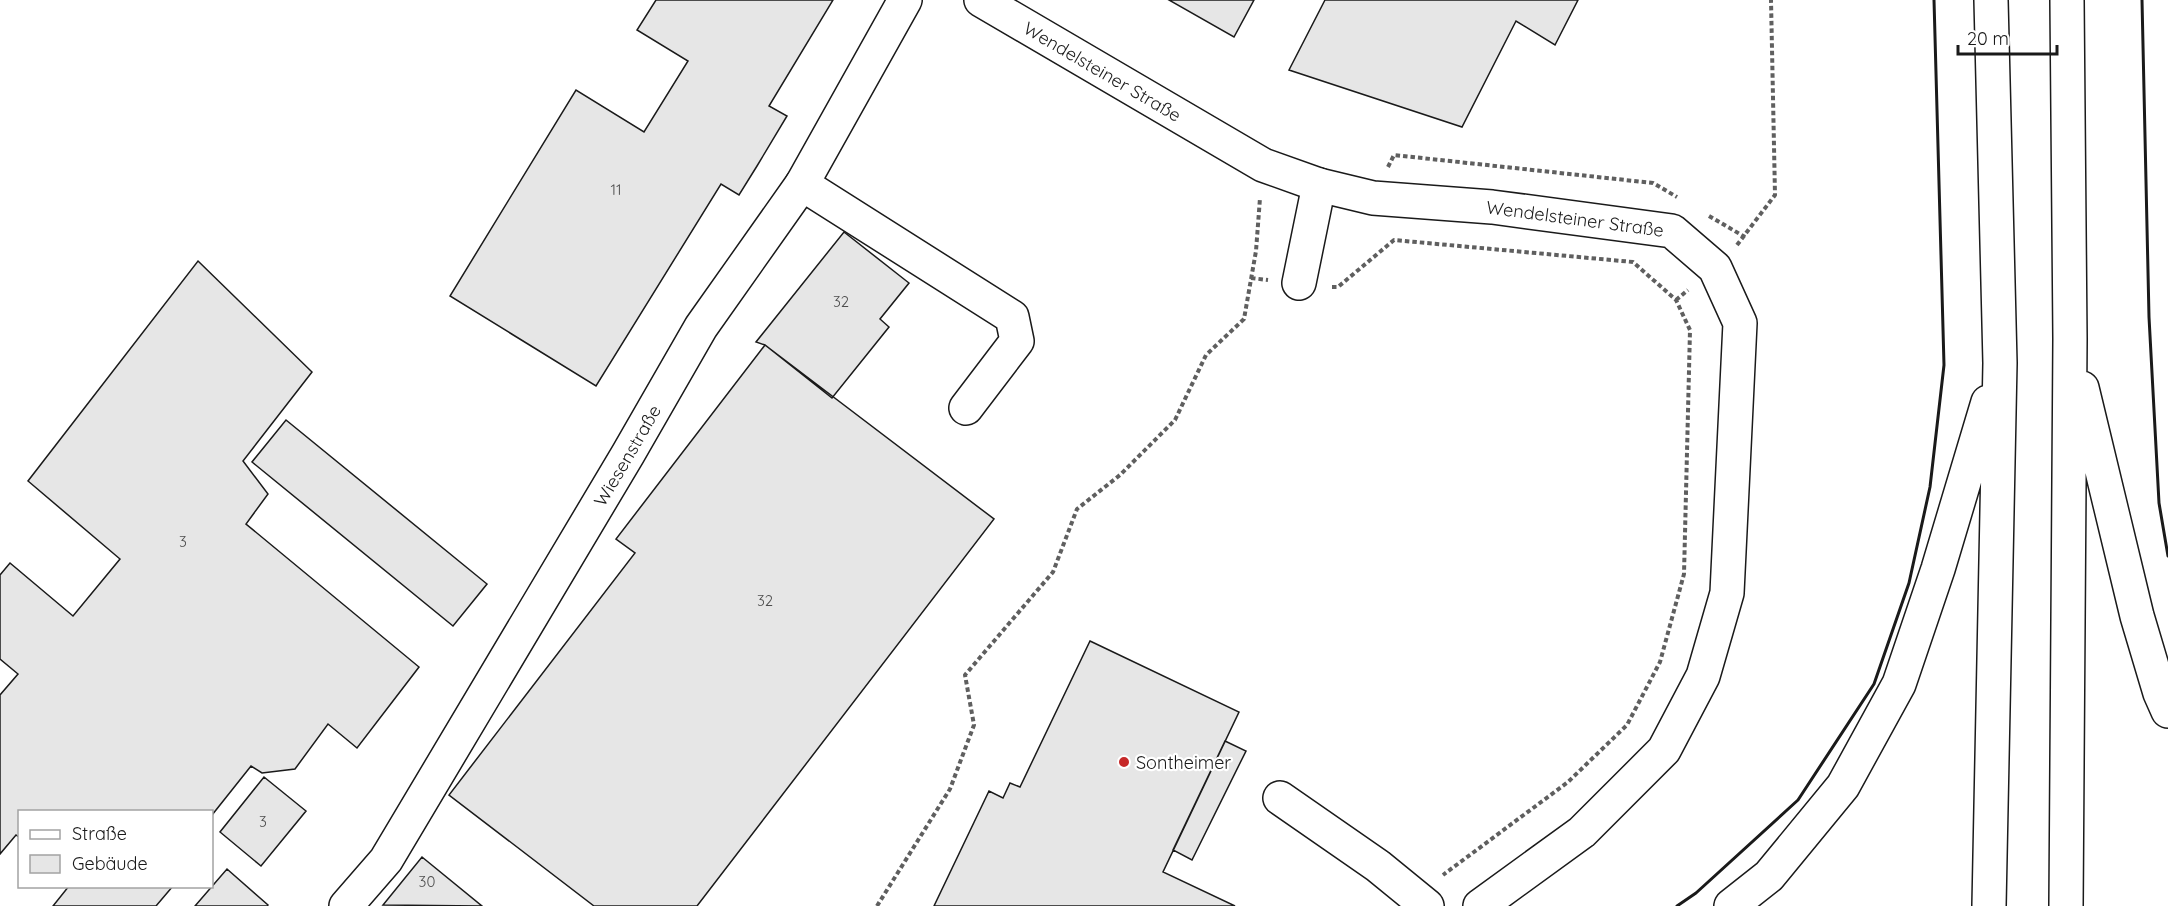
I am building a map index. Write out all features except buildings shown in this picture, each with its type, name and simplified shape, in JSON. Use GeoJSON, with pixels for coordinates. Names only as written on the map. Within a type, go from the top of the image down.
{"type":"FeatureCollection","features":[{"type":"Feature","properties":{"kind":"main road","name":"Wiesenstraße"},"geometry":{"type":"LineString","coordinates":[[346,906],[386,860],[701,327],[802,183],[905,0]]}},
{"type":"Feature","properties":{"kind":"main road","name":"Wendelsteiner Straße"},"geometry":{"type":"LineString","coordinates":[[981,0],[1263,165],[1319,185],[1373,198],[1492,207],[1671,231],[1714,268],[1740,323],[1727,592],[1703,676],[1664,750],[1582,832],[1480,906]]}},
{"type":"Feature","properties":{"kind":"main road"},"geometry":{"type":"LineString","coordinates":[[1989,906],[2000,363],[1991,0]]}},
{"type":"Feature","properties":{"kind":"main road"},"geometry":{"type":"LineString","coordinates":[[2066,906],[2070,339],[2067,0]]}},
{"type":"Feature","properties":{"kind":"main road"},"geometry":{"type":"LineString","coordinates":[[802,183],[1012,317],[1017,341],[966,408]]}},
{"type":"Feature","properties":{"kind":"main road"},"geometry":{"type":"LineString","coordinates":[[1299,283],[1319,185]]}},
{"type":"Feature","properties":{"kind":"main road"},"geometry":{"type":"LineString","coordinates":[[2070,339],[2137,616],[2160,693],[2168,711]]}},
{"type":"Feature","properties":{"kind":"main road"},"geometry":{"type":"LineString","coordinates":[[1731,906],[1769,876],[1843,786],[1899,684],[1938,569],[2000,363]]}},
{"type":"Feature","properties":{"kind":"main road"},"geometry":{"type":"LineString","coordinates":[[1280,798],[1378,866],[1421,901]]}},
{"type":"Feature","properties":{"kind":"path"},"geometry":{"type":"LineString","coordinates":[[1676,300],[1714,268],[1745,237],[1775,195],[1772,0]]}},
{"type":"Feature","properties":{"kind":"path"},"geometry":{"type":"LineString","coordinates":[[877,906],[950,789],[974,725],[965,675],[1053,572],[1077,509],[1119,475],[1175,420],[1206,355],[1245,319],[1256,251],[1263,165]]}},
{"type":"Feature","properties":{"kind":"path"},"geometry":{"type":"LineString","coordinates":[[1251,278],[1338,287],[1394,240],[1633,262],[1676,300],[1690,330],[1684,574],[1660,662],[1627,725],[1569,782],[1421,901]]}},
{"type":"Feature","properties":{"kind":"wall"},"geometry":{"type":"LineString","coordinates":[[1677,906],[1696,893],[1798,800],[1874,684],[1909,583],[1930,487],[1944,365],[1934,0]]}},
{"type":"Feature","properties":{"kind":"wall"},"geometry":{"type":"LineString","coordinates":[[2142,0],[2149,317],[2159,503],[2168,556]]}},
{"type":"Feature","properties":{"kind":"place","name":"Sontheimer"},"geometry":{"type":"Point","coordinates":[1124,762]}}]}
